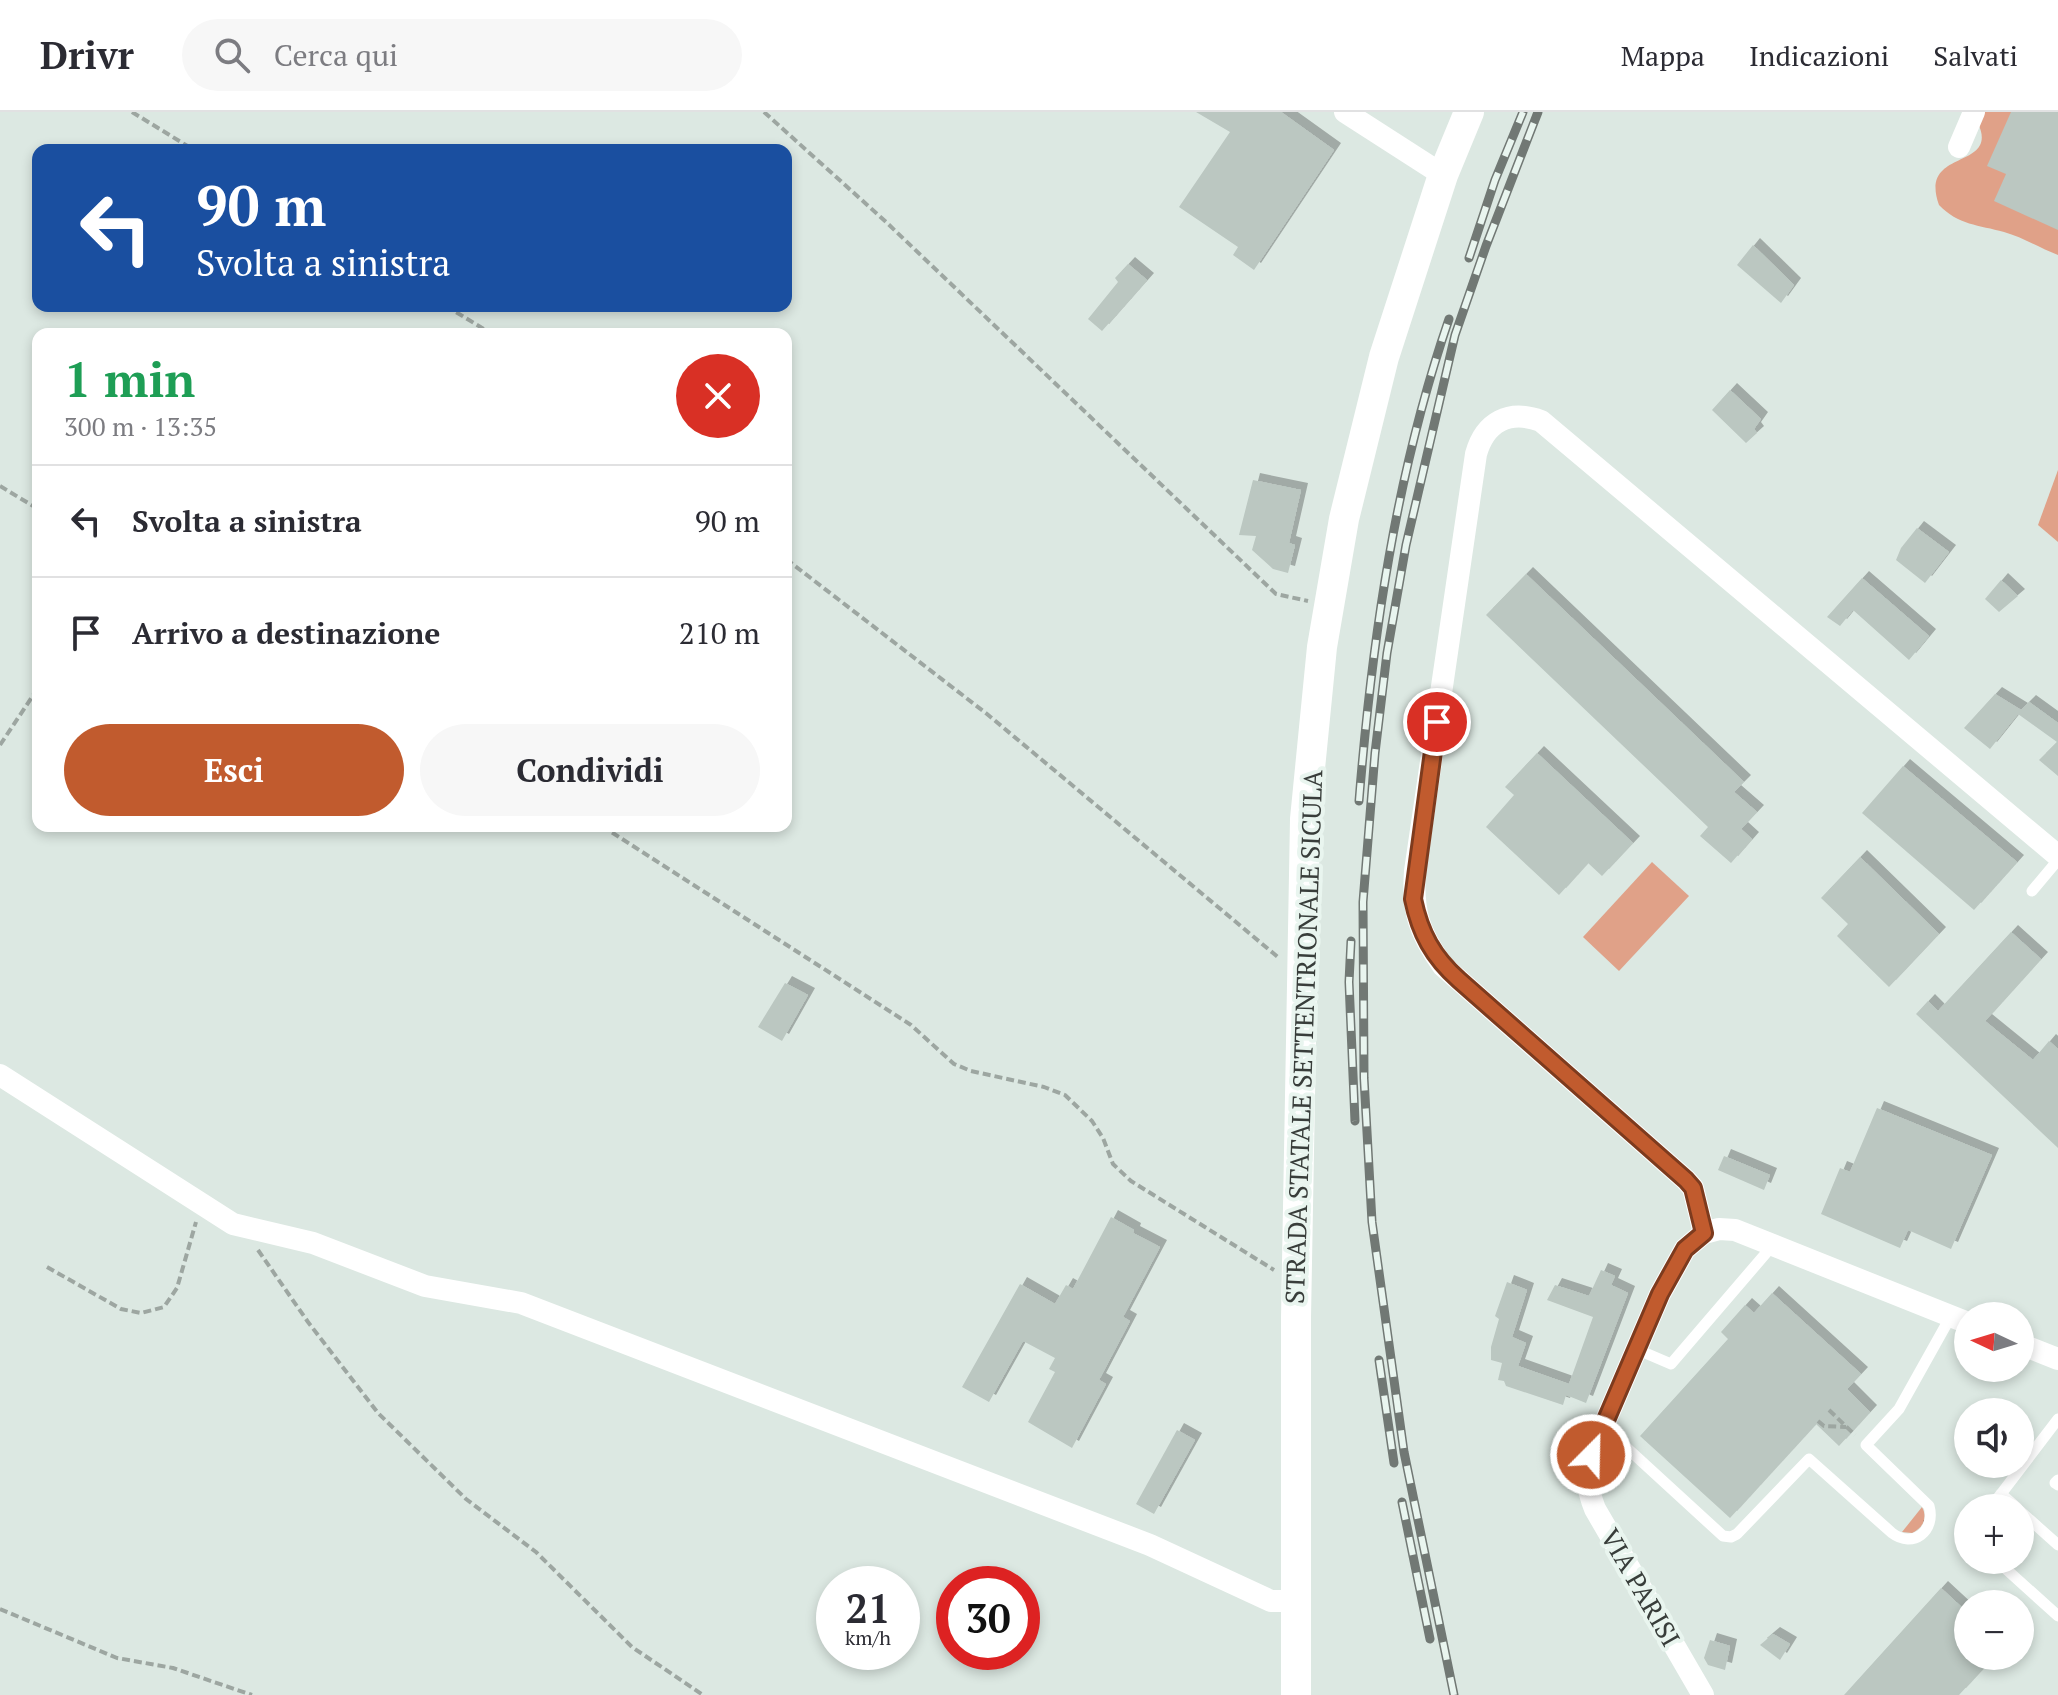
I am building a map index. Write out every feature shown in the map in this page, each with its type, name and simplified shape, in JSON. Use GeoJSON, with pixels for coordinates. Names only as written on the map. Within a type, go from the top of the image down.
{"type":"FeatureCollection","features":[{"type":"Feature","properties":{"kind":"main road","name":"STRADA STATALE SETTENTRIONALE SICULA"},"geometry":{"type":"LineString","coordinates":[[1296,1695],[1296,1271],[1305,819],[1322,647],[1344,519],[1384,357],[1443,175],[1469,112]]}},
{"type":"Feature","properties":{"kind":"street"},"geometry":{"type":"LineString","coordinates":[[1345,112],[1443,175]]}},
{"type":"Feature","properties":{"kind":"street"},"geometry":{"type":"LineString","coordinates":[[1959,147],[1974,112]]}},
{"type":"Feature","properties":{"kind":"street"},"geometry":{"type":"LineString","coordinates":[[1954,1318],[1735,1230],[1719,1229],[1704,1233],[1693,1188],[1686,1180],[1443,966],[1428,947],[1413,899],[1417,856],[1476,454],[1488,428],[1499,420],[1513,416],[1528,416],[1541,421],[2058,858]]}},
{"type":"Feature","properties":{"kind":"street"},"geometry":{"type":"LineString","coordinates":[[0,1075],[233,1224],[313,1243],[425,1286],[521,1303],[1150,1545],[1271,1601],[1297,1601]]}},
{"type":"Feature","properties":{"kind":"street","name":"VIA PARISI"},"geometry":{"type":"LineString","coordinates":[[1703,1695],[1588,1492],[1586,1475],[1591,1455],[1636,1349],[1680,1256],[1690,1243],[1704,1233]]}},
{"type":"Feature","properties":{"kind":"street"},"geometry":{"type":"LineString","coordinates":[[2034,1350],[2058,1359]]}},
{"type":"Feature","properties":{"kind":"lane"},"geometry":{"type":"LineString","coordinates":[[2032,891],[2058,858]]}},
{"type":"Feature","properties":{"kind":"lane"},"geometry":{"type":"LineString","coordinates":[[1636,1349],[1671,1364],[1773,1245]]}},
{"type":"Feature","properties":{"kind":"lane"},"geometry":{"type":"LineString","coordinates":[[1603,1426],[1723,1536],[1737,1534],[1809,1459],[1898,1537],[1912,1539],[1919,1537],[1929,1527],[1929,1506],[1866,1445],[1899,1409],[1954,1327]]}},
{"type":"Feature","properties":{"kind":"lane"},"geometry":{"type":"LineString","coordinates":[[2001,1494],[2058,1419]]}},
{"type":"Feature","properties":{"kind":"lane"},"geometry":{"type":"LineString","coordinates":[[2034,1523],[2058,1545]]}},
{"type":"Feature","properties":{"kind":"lane"},"geometry":{"type":"LineString","coordinates":[[2012,1574],[2058,1616]]}},
{"type":"Feature","properties":{"kind":"path"},"geometry":{"type":"LineString","coordinates":[[132,112],[184,144]]}},
{"type":"Feature","properties":{"kind":"path"},"geometry":{"type":"LineString","coordinates":[[764,112],[885,221],[1276,594],[1330,606]]}},
{"type":"Feature","properties":{"kind":"path"},"geometry":{"type":"LineString","coordinates":[[456,312],[482,328]]}},
{"type":"Feature","properties":{"kind":"path"},"geometry":{"type":"LineString","coordinates":[[0,486],[32,505]]}},
{"type":"Feature","properties":{"kind":"path"},"geometry":{"type":"LineString","coordinates":[[792,564],[987,714],[1302,978]]}},
{"type":"Feature","properties":{"kind":"path"},"geometry":{"type":"LineString","coordinates":[[0,745],[32,697]]}},
{"type":"Feature","properties":{"kind":"path"},"geometry":{"type":"LineString","coordinates":[[611,832],[911,1025],[954,1064],[1065,1095],[1092,1121],[1103,1138],[1113,1164],[1131,1181],[1273,1270],[1296,1271]]}},
{"type":"Feature","properties":{"kind":"path"},"geometry":{"type":"LineString","coordinates":[[47,1267],[121,1309],[141,1313],[164,1307],[177,1288],[190,1238],[204,1206]]}},
{"type":"Feature","properties":{"kind":"path"},"geometry":{"type":"LineString","coordinates":[[243,1226],[308,1322],[378,1413],[466,1499],[536,1552],[632,1647],[703,1695]]}},
{"type":"Feature","properties":{"kind":"path"},"geometry":{"type":"LineString","coordinates":[[1829,1410],[1866,1445]]}},
{"type":"Feature","properties":{"kind":"path"},"geometry":{"type":"LineString","coordinates":[[1818,1421],[1824,1426],[1847,1428]]}},
{"type":"Feature","properties":{"kind":"path"},"geometry":{"type":"LineString","coordinates":[[0,1609],[117,1658],[173,1668],[252,1695]]}},
{"type":"Feature","properties":{"kind":"green space"},"geometry":{"type":"Polygon","coordinates":[[[1983,112],[2058,112],[2058,255],[2011,234],[1961,220],[1939,205],[1936,187],[1939,174],[1978,148],[1982,138],[1978,123],[1983,112]]]}},
{"type":"Feature","properties":{"kind":"green space"},"geometry":{"type":"Polygon","coordinates":[[[2058,470],[2058,542],[2038,525],[2058,470]]]}},
{"type":"Feature","properties":{"kind":"green space"},"geometry":{"type":"Polygon","coordinates":[[[1652,862],[1689,896],[1619,971],[1583,937],[1652,862]]]}},
{"type":"Feature","properties":{"kind":"green space"},"geometry":{"type":"Polygon","coordinates":[[[1922,1507],[1925,1515],[1922,1525],[1912,1533],[1902,1532],[1922,1507]]]}},
{"type":"Feature","properties":{"kind":"building"},"geometry":{"type":"Polygon","coordinates":[[[1196,112],[1281,112],[1334,150],[1254,270],[1233,255],[1238,247],[1179,207],[1230,132],[1196,112]]]}},
{"type":"Feature","properties":{"kind":"building"},"geometry":{"type":"Polygon","coordinates":[[[2011,112],[2058,112],[2058,230],[1994,201],[2006,174],[1987,166],[2011,112]]]}},
{"type":"Feature","properties":{"kind":"building"},"geometry":{"type":"Polygon","coordinates":[[[1753,245],[1794,285],[1781,303],[1737,265],[1753,245]]]}},
{"type":"Feature","properties":{"kind":"building"},"geometry":{"type":"Polygon","coordinates":[[[1128,264],[1147,280],[1102,331],[1088,319],[1118,282],[1115,278],[1128,264]]]}},
{"type":"Feature","properties":{"kind":"building"},"geometry":{"type":"Polygon","coordinates":[[[1730,390],[1761,419],[1754,429],[1757,433],[1746,443],[1712,410],[1730,390]]]}},
{"type":"Feature","properties":{"kind":"building"},"geometry":{"type":"Polygon","coordinates":[[[1253,480],[1301,490],[1289,543],[1295,545],[1288,573],[1273,569],[1252,550],[1256,536],[1239,535],[1253,480]]]}},
{"type":"Feature","properties":{"kind":"building"},"geometry":{"type":"Polygon","coordinates":[[[1917,528],[1949,552],[1925,583],[1896,560],[1901,548],[1917,528]]]}},
{"type":"Feature","properties":{"kind":"building"},"geometry":{"type":"Polygon","coordinates":[[[1526,574],[1744,782],[1734,792],[1757,812],[1741,829],[1752,839],[1731,863],[1700,836],[1708,827],[1486,615],[1526,574]]]}},
{"type":"Feature","properties":{"kind":"building"},"geometry":{"type":"Polygon","coordinates":[[[1862,578],[1929,636],[1909,660],[1853,610],[1840,626],[1827,617],[1862,578]]]}},
{"type":"Feature","properties":{"kind":"building"},"geometry":{"type":"Polygon","coordinates":[[[2001,580],[2018,596],[1999,612],[1985,599],[2001,580]]]}},
{"type":"Feature","properties":{"kind":"building"},"geometry":{"type":"Polygon","coordinates":[[[1995,694],[2021,710],[2029,702],[2058,723],[2058,776],[2039,760],[2057,742],[2018,714],[1990,749],[1964,728],[1995,694]]]}},
{"type":"Feature","properties":{"kind":"building"},"geometry":{"type":"Polygon","coordinates":[[[1537,753],[1633,843],[1602,876],[1588,863],[1559,895],[1486,827],[1514,795],[1505,787],[1537,753]]]}},
{"type":"Feature","properties":{"kind":"building"},"geometry":{"type":"Polygon","coordinates":[[[1903,766],[2017,862],[1974,910],[1862,813],[1903,766]]]}},
{"type":"Feature","properties":{"kind":"building"},"geometry":{"type":"Polygon","coordinates":[[[1860,857],[1939,934],[1889,987],[1837,936],[1848,924],[1821,898],[1860,857]]]}},
{"type":"Feature","properties":{"kind":"building"},"geometry":{"type":"Polygon","coordinates":[[[2011,932],[2041,959],[1985,1021],[2033,1060],[2049,1041],[2058,1049],[2058,1148],[1916,1014],[1928,1001],[1938,1011],[2011,932]]]}},
{"type":"Feature","properties":{"kind":"building"},"geometry":{"type":"Polygon","coordinates":[[[785,983],[808,995],[782,1041],[758,1027],[785,983]]]}},
{"type":"Feature","properties":{"kind":"building"},"geometry":{"type":"Polygon","coordinates":[[[1877,1108],[1992,1155],[1951,1249],[1908,1230],[1900,1248],[1821,1214],[1840,1168],[1850,1172],[1877,1108]]]}},
{"type":"Feature","properties":{"kind":"building"},"geometry":{"type":"Polygon","coordinates":[[[1724,1156],[1770,1175],[1764,1190],[1718,1170],[1724,1156]]]}},
{"type":"Feature","properties":{"kind":"building"},"geometry":{"type":"Polygon","coordinates":[[[1111,1217],[1160,1247],[1123,1317],[1130,1321],[1099,1380],[1106,1384],[1072,1448],[1028,1422],[1055,1372],[1049,1369],[1055,1358],[1023,1341],[989,1402],[962,1387],[1020,1284],[1055,1304],[1066,1285],[1073,1289],[1111,1217]]]}},
{"type":"Feature","properties":{"kind":"building"},"geometry":{"type":"Polygon","coordinates":[[[1601,1270],[1615,1276],[1611,1285],[1628,1293],[1586,1403],[1566,1395],[1563,1405],[1506,1386],[1504,1381],[1498,1380],[1502,1363],[1491,1360],[1491,1347],[1499,1319],[1495,1316],[1507,1282],[1527,1290],[1512,1337],[1526,1343],[1518,1366],[1569,1384],[1593,1317],[1547,1300],[1555,1285],[1589,1296],[1601,1270]]]}},
{"type":"Feature","properties":{"kind":"building"},"geometry":{"type":"Polygon","coordinates":[[[1772,1293],[1861,1374],[1847,1389],[1870,1412],[1839,1446],[1816,1424],[1730,1518],[1640,1436],[1728,1339],[1721,1332],[1745,1305],[1754,1313],[1772,1293]]]}},
{"type":"Feature","properties":{"kind":"building"},"geometry":{"type":"Polygon","coordinates":[[[1177,1430],[1195,1440],[1154,1514],[1136,1504],[1177,1430]]]}},
{"type":"Feature","properties":{"kind":"building"},"geometry":{"type":"Polygon","coordinates":[[[1941,1588],[1954,1600],[1954,1670],[1982,1670],[1959,1695],[1844,1695],[1941,1588]]]}},
{"type":"Feature","properties":{"kind":"building"},"geometry":{"type":"Polygon","coordinates":[[[1773,1634],[1790,1644],[1780,1660],[1760,1645],[1773,1634]]]}},
{"type":"Feature","properties":{"kind":"building"},"geometry":{"type":"Polygon","coordinates":[[[1710,1640],[1730,1646],[1725,1670],[1708,1665],[1704,1658],[1710,1640]]]}},
{"type":"Feature","properties":{"kind":"railway"},"geometry":{"type":"LineString","coordinates":[[1469,258],[1495,180],[1523,112]]}},
{"type":"Feature","properties":{"kind":"railway"},"geometry":{"type":"LineString","coordinates":[[1454,1695],[1404,1452],[1372,1222],[1364,1078],[1363,902],[1387,653],[1406,545],[1455,335],[1538,112]]}},
{"type":"Feature","properties":{"kind":"railway"},"geometry":{"type":"LineString","coordinates":[[1359,801],[1371,679],[1389,557],[1414,436],[1449,319]]}},
{"type":"Feature","properties":{"kind":"railway"},"geometry":{"type":"LineString","coordinates":[[1351,941],[1349,982],[1355,1121]]}},
{"type":"Feature","properties":{"kind":"railway"},"geometry":{"type":"LineString","coordinates":[[1379,1360],[1394,1463]]}},
{"type":"Feature","properties":{"kind":"railway"},"geometry":{"type":"LineString","coordinates":[[1402,1502],[1430,1639]]}},
{"type":"Feature","properties":{"kind":"route"},"geometry":{"type":"LineString","coordinates":[[1437,722],[1413,899],[1428,947],[1443,966],[1686,1180],[1693,1188],[1704,1233],[1685,1249],[1660,1294],[1591,1455]]}}]}
